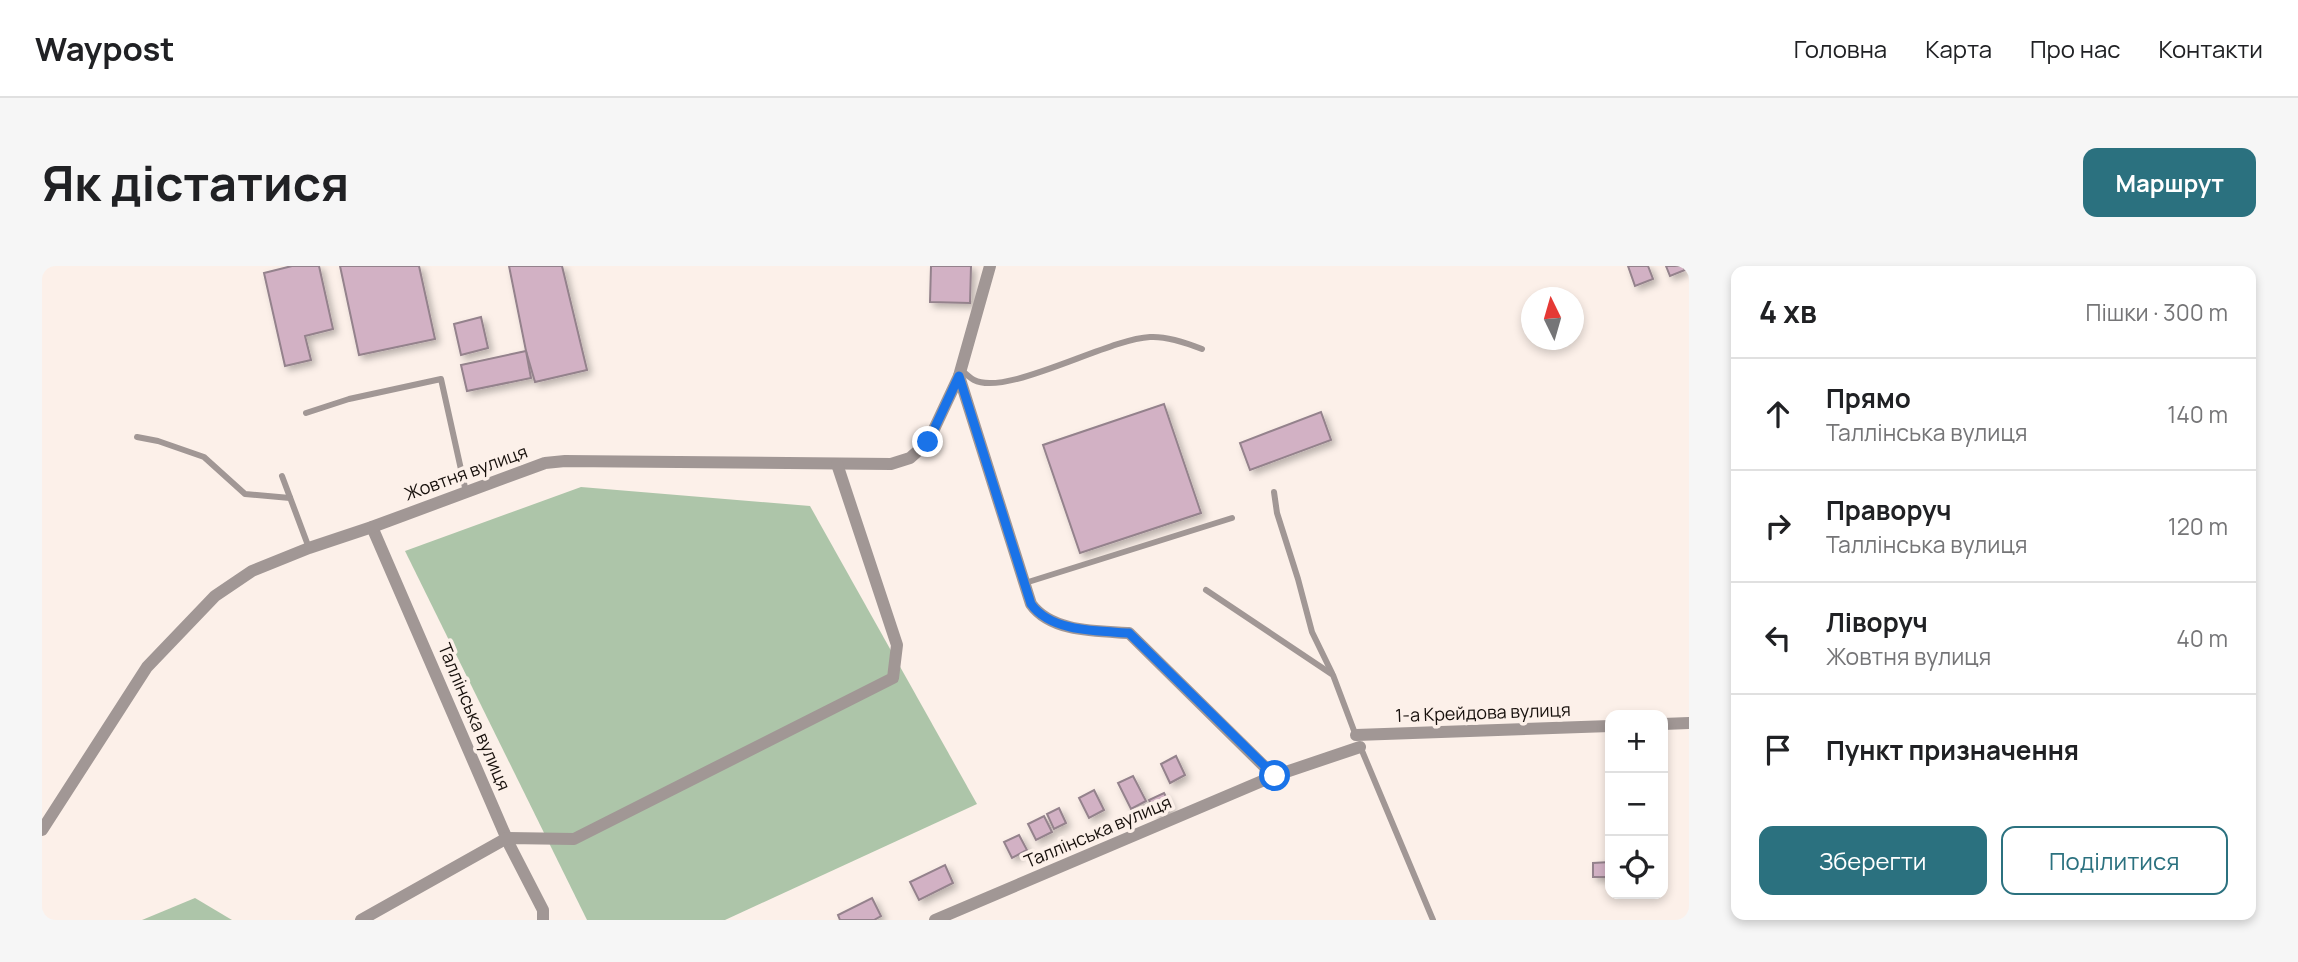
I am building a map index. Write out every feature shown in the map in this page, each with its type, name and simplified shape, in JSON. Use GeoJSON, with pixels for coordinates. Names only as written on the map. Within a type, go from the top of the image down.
{"type":"FeatureCollection","features":[{"type":"Feature","properties":{"kind":"street","name":"Жовтня вулиця"},"geometry":{"type":"LineString","coordinates":[[42,830],[147,667],[215,596],[252,571],[545,463],[891,464],[910,458],[928,442],[960,373],[990,266]]}},
{"type":"Feature","properties":{"kind":"street"},"geometry":{"type":"LineString","coordinates":[[960,373],[1031,604],[1040,616],[1084,631],[1129,633],[1275,776]]}},
{"type":"Feature","properties":{"kind":"street"},"geometry":{"type":"LineString","coordinates":[[361,920],[507,838],[574,839],[893,678],[897,645],[837,464]]}},
{"type":"Feature","properties":{"kind":"street","name":"Таллінська вулиця"},"geometry":{"type":"LineString","coordinates":[[372,527],[507,838],[543,910],[543,920]]}},
{"type":"Feature","properties":{"kind":"street"},"geometry":{"type":"LineString","coordinates":[[1668,724],[1689,723]]}},
{"type":"Feature","properties":{"kind":"street","name":"1-а Крейдова вулиця"},"geometry":{"type":"LineString","coordinates":[[1358,741],[1605,726]]}},
{"type":"Feature","properties":{"kind":"street","name":"Таллінська вулиця"},"geometry":{"type":"LineString","coordinates":[[935,920],[1358,741]]}},
{"type":"Feature","properties":{"kind":"lane"},"geometry":{"type":"LineString","coordinates":[[960,373],[976,382],[1011,382],[1115,343],[1151,336],[1202,349]]}},
{"type":"Feature","properties":{"kind":"lane"},"geometry":{"type":"LineString","coordinates":[[306,413],[349,399],[441,380],[466,492]]}},
{"type":"Feature","properties":{"kind":"lane"},"geometry":{"type":"LineString","coordinates":[[138,437],[204,457],[245,494],[290,498]]}},
{"type":"Feature","properties":{"kind":"lane"},"geometry":{"type":"LineString","coordinates":[[282,476],[309,548]]}},
{"type":"Feature","properties":{"kind":"lane"},"geometry":{"type":"LineString","coordinates":[[1273,492],[1312,632],[1333,675],[1433,920]]}},
{"type":"Feature","properties":{"kind":"lane"},"geometry":{"type":"LineString","coordinates":[[1025,583],[1232,518]]}},
{"type":"Feature","properties":{"kind":"lane"},"geometry":{"type":"LineString","coordinates":[[1206,590],[1333,675]]}},
{"type":"Feature","properties":{"kind":"green space"},"geometry":{"type":"Polygon","coordinates":[[[581,487],[810,506],[977,804],[725,920],[587,920],[405,551],[581,487]]]}},
{"type":"Feature","properties":{"kind":"green space"},"geometry":{"type":"Polygon","coordinates":[[[195,898],[232,920],[142,920],[195,898]]]}},
{"type":"Feature","properties":{"kind":"building"},"geometry":{"type":"Polygon","coordinates":[[[292,266],[319,266],[333,329],[305,336],[311,360],[285,366],[264,273],[292,266]]]}},
{"type":"Feature","properties":{"kind":"building"},"geometry":{"type":"Polygon","coordinates":[[[340,266],[419,266],[435,339],[359,355],[340,266]]]}},
{"type":"Feature","properties":{"kind":"building"},"geometry":{"type":"Polygon","coordinates":[[[509,266],[562,266],[587,370],[535,382],[509,266]]]}},
{"type":"Feature","properties":{"kind":"building"},"geometry":{"type":"Polygon","coordinates":[[[931,266],[971,266],[970,303],[930,302],[931,266]]]}},
{"type":"Feature","properties":{"kind":"building"},"geometry":{"type":"Polygon","coordinates":[[[1628,266],[1648,266],[1653,279],[1635,286],[1628,266]]]}},
{"type":"Feature","properties":{"kind":"building"},"geometry":{"type":"Polygon","coordinates":[[[1666,266],[1683,266],[1685,270],[1670,276],[1666,266]]]}},
{"type":"Feature","properties":{"kind":"building"},"geometry":{"type":"Polygon","coordinates":[[[481,317],[488,348],[461,355],[454,324],[481,317]]]}},
{"type":"Feature","properties":{"kind":"building"},"geometry":{"type":"Polygon","coordinates":[[[526,351],[531,378],[467,391],[461,365],[526,351]]]}},
{"type":"Feature","properties":{"kind":"building"},"geometry":{"type":"Polygon","coordinates":[[[1164,404],[1201,513],[1080,553],[1043,445],[1164,404]]]}},
{"type":"Feature","properties":{"kind":"building"},"geometry":{"type":"Polygon","coordinates":[[[1321,412],[1331,440],[1250,470],[1240,443],[1321,412]]]}},
{"type":"Feature","properties":{"kind":"building"},"geometry":{"type":"Polygon","coordinates":[[[1176,756],[1185,775],[1170,783],[1161,764],[1176,756]]]}},
{"type":"Feature","properties":{"kind":"building"},"geometry":{"type":"Polygon","coordinates":[[[1133,776],[1146,801],[1131,809],[1118,783],[1133,776]]]}},
{"type":"Feature","properties":{"kind":"building"},"geometry":{"type":"Polygon","coordinates":[[[1094,790],[1104,810],[1089,818],[1079,798],[1094,790]]]}},
{"type":"Feature","properties":{"kind":"building"},"geometry":{"type":"Polygon","coordinates":[[[1164,793],[1172,808],[1157,816],[1149,800],[1164,793]]]}},
{"type":"Feature","properties":{"kind":"building"},"geometry":{"type":"Polygon","coordinates":[[[1059,808],[1066,823],[1054,829],[1047,814],[1059,808]]]}},
{"type":"Feature","properties":{"kind":"building"},"geometry":{"type":"Polygon","coordinates":[[[1044,816],[1052,832],[1036,840],[1028,824],[1044,816]]]}},
{"type":"Feature","properties":{"kind":"building"},"geometry":{"type":"Polygon","coordinates":[[[1019,835],[1027,850],[1012,858],[1004,842],[1019,835]]]}},
{"type":"Feature","properties":{"kind":"building"},"geometry":{"type":"Polygon","coordinates":[[[1605,862],[1605,877],[1593,877],[1593,863],[1605,862]]]}},
{"type":"Feature","properties":{"kind":"building"},"geometry":{"type":"Polygon","coordinates":[[[945,865],[953,883],[919,900],[910,882],[945,865]]]}},
{"type":"Feature","properties":{"kind":"building"},"geometry":{"type":"Polygon","coordinates":[[[872,898],[881,916],[874,920],[840,920],[838,915],[872,898]]]}},
{"type":"Feature","properties":{"kind":"route"},"geometry":{"type":"LineString","coordinates":[[928,442],[959,376],[1031,604],[1040,616],[1084,631],[1129,633],[1275,776]]}}]}
